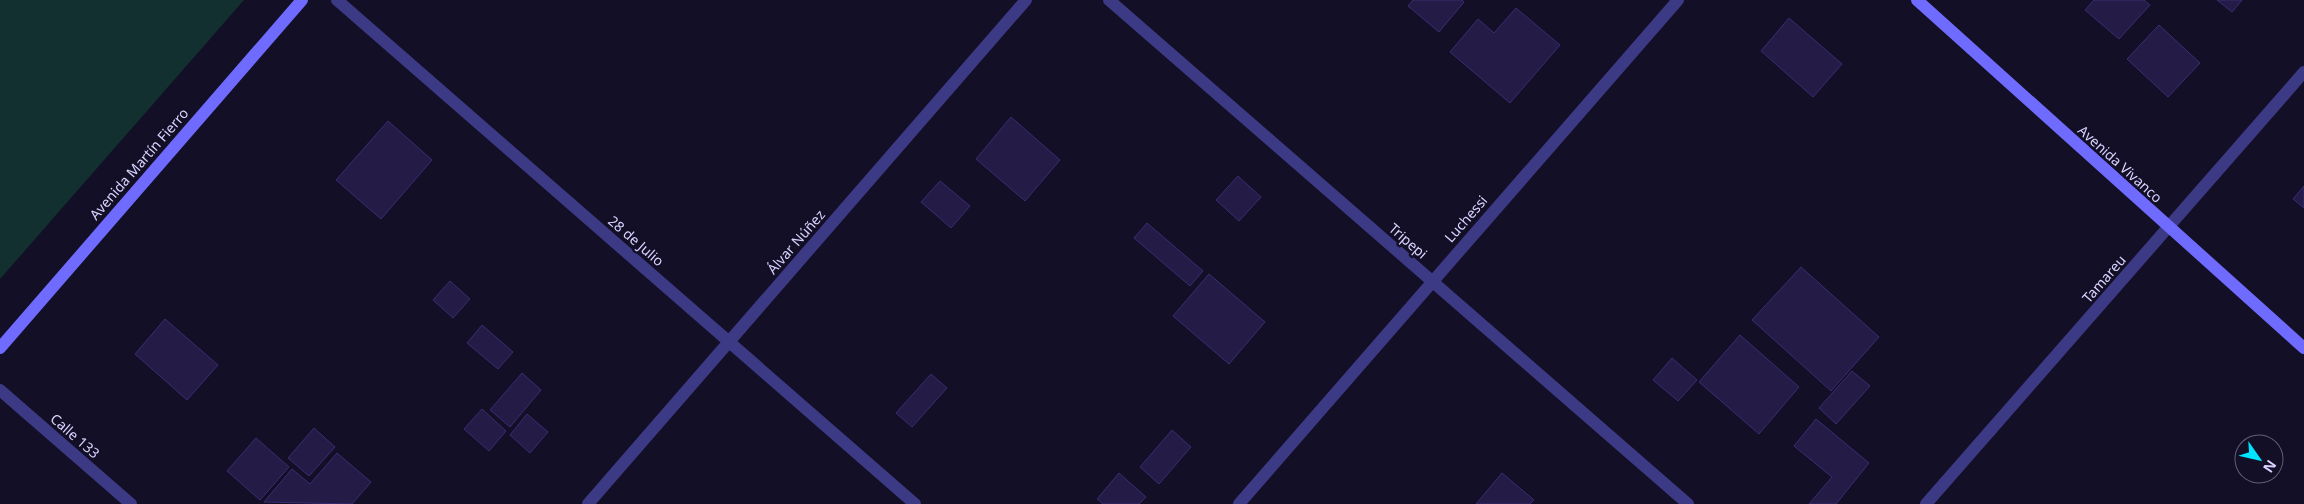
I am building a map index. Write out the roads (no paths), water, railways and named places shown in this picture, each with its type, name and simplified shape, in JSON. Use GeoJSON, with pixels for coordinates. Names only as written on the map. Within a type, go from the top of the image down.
{"type":"FeatureCollection","features":[{"type":"Feature","properties":{"kind":"street","name":"Avenida Martín Fierro"},"geometry":{"type":"LineString","coordinates":[[0,348],[302,0]]}},
{"type":"Feature","properties":{"kind":"street","name":"28 de Julio"},"geometry":{"type":"LineString","coordinates":[[337,0],[915,504]]}},
{"type":"Feature","properties":{"kind":"street","name":"Álvar Núñez"},"geometry":{"type":"LineString","coordinates":[[588,504],[1026,0]]}},
{"type":"Feature","properties":{"kind":"street","name":"Tripepi"},"geometry":{"type":"LineString","coordinates":[[1109,0],[1688,504]]}},
{"type":"Feature","properties":{"kind":"street","name":"Luchessi"},"geometry":{"type":"LineString","coordinates":[[1238,504],[1678,0]]}},
{"type":"Feature","properties":{"kind":"street","name":"Avenida Vivanco"},"geometry":{"type":"LineString","coordinates":[[1917,0],[2304,348]]}},
{"type":"Feature","properties":{"kind":"street","name":"Tamareu"},"geometry":{"type":"LineString","coordinates":[[1926,504],[2304,72]]}},
{"type":"Feature","properties":{"kind":"street","name":"Calle 133"},"geometry":{"type":"LineString","coordinates":[[0,390],[131,504]]}}]}
